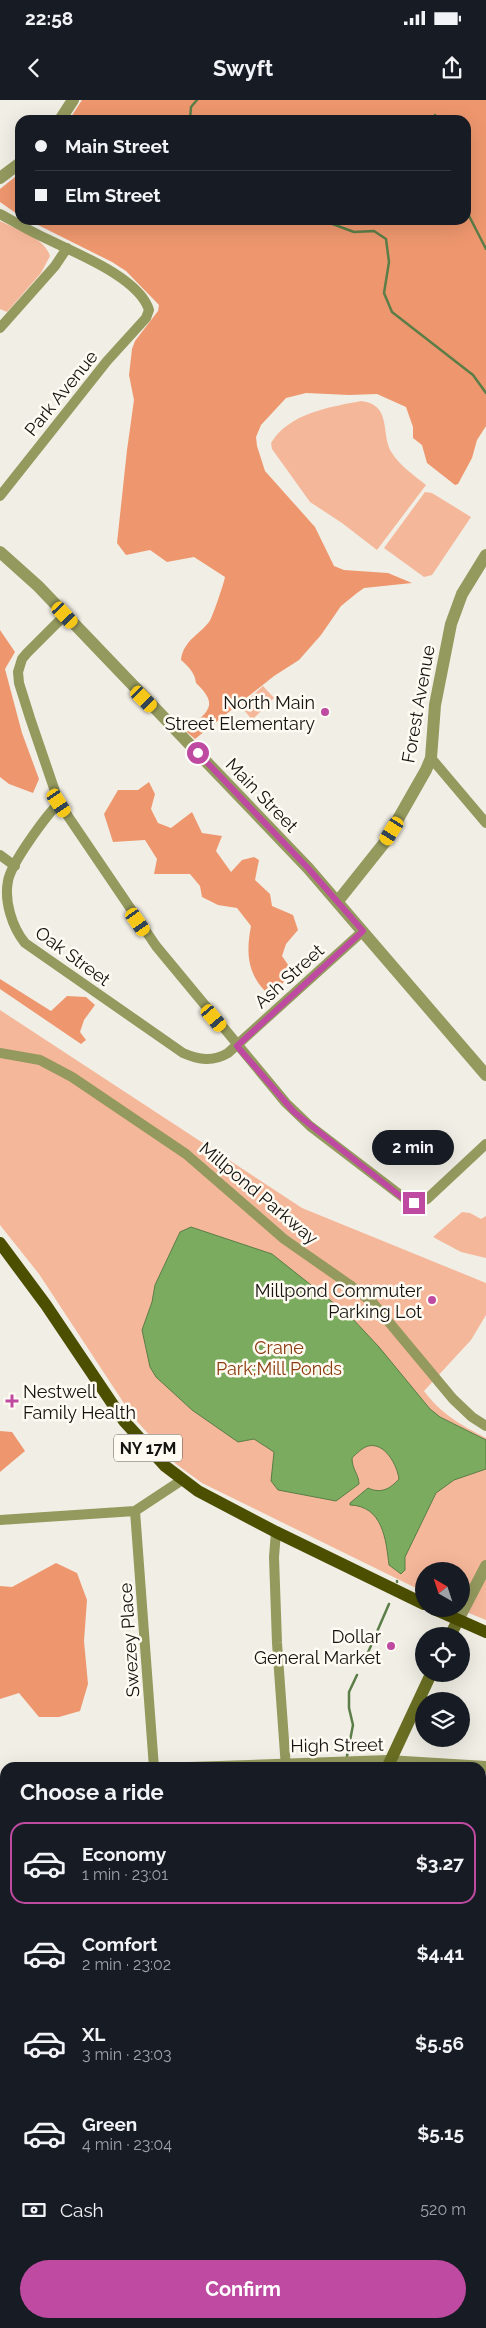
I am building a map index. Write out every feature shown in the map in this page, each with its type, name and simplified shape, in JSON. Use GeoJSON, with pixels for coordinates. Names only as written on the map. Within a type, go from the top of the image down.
{"type":"FeatureCollection","features":[{"type":"Feature","properties":{"kind":"main road","name":"NY 17M"},"geometry":{"type":"LineString","coordinates":[[0,1243],[46,1305],[124,1421],[146,1447],[182,1480],[276,1532],[415,1600]]}},
{"type":"Feature","properties":{"kind":"main road"},"geometry":{"type":"LineString","coordinates":[[454,1618],[486,1632]]}},
{"type":"Feature","properties":{"kind":"main road"},"geometry":{"type":"LineString","coordinates":[[454,1627],[458,1620]]}},
{"type":"Feature","properties":{"kind":"main road"},"geometry":{"type":"LineString","coordinates":[[388,1762],[427,1682]]}},
{"type":"Feature","properties":{"kind":"street"},"geometry":{"type":"LineString","coordinates":[[63,115],[73,100]]}},
{"type":"Feature","properties":{"kind":"street"},"geometry":{"type":"LineString","coordinates":[[0,178],[15,167]]}},
{"type":"Feature","properties":{"kind":"street"},"geometry":{"type":"LineString","coordinates":[[0,214],[15,222]]}},
{"type":"Feature","properties":{"kind":"street"},"geometry":{"type":"LineString","coordinates":[[0,328],[55,266],[68,248],[22,225]]}},
{"type":"Feature","properties":{"kind":"street","name":"Park Avenue"},"geometry":{"type":"LineString","coordinates":[[0,496],[148,312],[148,307],[142,298],[121,280],[90,258],[68,248]]}},
{"type":"Feature","properties":{"kind":"street","name":"Main Street"},"geometry":{"type":"LineString","coordinates":[[0,552],[65,615],[338,902],[486,1075]]}},
{"type":"Feature","properties":{"kind":"street","name":"Forest Avenue"},"geometry":{"type":"LineString","coordinates":[[338,902],[384,842],[413,797],[431,758],[434,705],[451,624],[462,594],[486,555]]}},
{"type":"Feature","properties":{"kind":"street"},"geometry":{"type":"LineString","coordinates":[[65,615],[22,659],[18,672],[19,683],[27,709],[59,803],[149,937],[179,976],[299,1117],[404,1199],[417,1203],[431,1196],[486,1144]]}},
{"type":"Feature","properties":{"kind":"street"},"geometry":{"type":"LineString","coordinates":[[431,758],[486,823]]}},
{"type":"Feature","properties":{"kind":"street","name":"Oak Street"},"geometry":{"type":"LineString","coordinates":[[59,803],[50,812],[8,879],[7,895],[14,926],[25,943],[183,1053],[198,1060],[219,1059],[237,1046]]}},
{"type":"Feature","properties":{"kind":"street"},"geometry":{"type":"LineString","coordinates":[[0,855],[15,866]]}},
{"type":"Feature","properties":{"kind":"street","name":"Ash Street"},"geometry":{"type":"LineString","coordinates":[[237,1046],[363,931]]}},
{"type":"Feature","properties":{"kind":"street","name":"Millpond Parkway"},"geometry":{"type":"LineString","coordinates":[[0,1053],[40,1060],[72,1077],[186,1154],[284,1239],[350,1284],[373,1303],[458,1404],[486,1426]]}},
{"type":"Feature","properties":{"kind":"street"},"geometry":{"type":"LineString","coordinates":[[0,1520],[135,1511],[182,1480]]}},
{"type":"Feature","properties":{"kind":"street","name":"Swezey Place"},"geometry":{"type":"LineString","coordinates":[[135,1511],[154,1762]]}},
{"type":"Feature","properties":{"kind":"street"},"geometry":{"type":"LineString","coordinates":[[276,1532],[274,1574],[286,1762]]}},
{"type":"Feature","properties":{"kind":"street"},"geometry":{"type":"LineString","coordinates":[[458,1620],[486,1566]]}},
{"type":"Feature","properties":{"kind":"green space"},"geometry":{"type":"Polygon","coordinates":[[[0,221],[36,239],[50,256],[41,273],[7,312],[0,309],[0,221]]]}},
{"type":"Feature","properties":{"kind":"green space"},"geometry":{"type":"Polygon","coordinates":[[[361,401],[378,408],[382,414],[392,453],[403,466],[426,485],[377,550],[342,523],[310,502],[272,449],[271,443],[279,433],[299,418],[324,409],[361,401]]]}},
{"type":"Feature","properties":{"kind":"green space"},"geometry":{"type":"Polygon","coordinates":[[[425,492],[432,493],[471,517],[432,575],[424,577],[384,548],[425,492]]]}},
{"type":"Feature","properties":{"kind":"green space"},"geometry":{"type":"Polygon","coordinates":[[[263,686],[274,698],[252,720],[241,706],[263,686]]]}},
{"type":"Feature","properties":{"kind":"green space","name":"Crane Park;Mill Ponds"},"geometry":{"type":"Polygon","coordinates":[[[0,1010],[302,1208],[486,1283],[486,1315],[471,1340],[424,1391],[437,1406],[452,1418],[486,1438],[486,1620],[470,1613],[470,1562],[415,1562],[415,1588],[202,1483],[176,1464],[133,1417],[39,1274],[0,1225],[0,1010]]]}},
{"type":"Feature","properties":{"kind":"green space"},"geometry":{"type":"Polygon","coordinates":[[[462,1212],[470,1213],[481,1219],[486,1216],[486,1258],[461,1252],[433,1237],[462,1212]]]}},
{"type":"Feature","properties":{"kind":"shaded area"},"geometry":{"type":"Polygon","coordinates":[[[82,100],[486,100],[486,426],[477,440],[472,458],[458,484],[455,485],[427,463],[422,445],[413,438],[413,427],[406,407],[377,394],[306,393],[286,398],[261,425],[256,437],[265,471],[315,527],[334,566],[344,570],[388,573],[412,583],[364,588],[357,593],[341,606],[321,635],[299,660],[274,676],[195,739],[187,732],[205,714],[209,704],[208,698],[196,683],[191,670],[181,660],[182,653],[188,643],[211,619],[225,577],[194,557],[167,562],[150,550],[126,555],[117,543],[134,400],[129,375],[132,349],[135,341],[158,311],[159,305],[126,271],[38,225],[471,225],[471,115],[72,115],[82,100]]]}},
{"type":"Feature","properties":{"kind":"shaded area"},"geometry":{"type":"Polygon","coordinates":[[[15,177],[15,212],[0,202],[0,189],[15,177]]]}},
{"type":"Feature","properties":{"kind":"shaded area"},"geometry":{"type":"Polygon","coordinates":[[[0,630],[15,652],[5,669],[22,733],[39,779],[33,793],[9,784],[0,777],[0,630]]]}},
{"type":"Feature","properties":{"kind":"shaded area"},"geometry":{"type":"Polygon","coordinates":[[[149,782],[155,794],[151,809],[158,823],[171,828],[192,812],[202,833],[222,836],[216,851],[231,872],[242,860],[254,857],[259,860],[255,880],[270,894],[272,906],[293,915],[298,930],[286,944],[282,956],[293,972],[280,986],[266,992],[255,977],[249,953],[251,926],[237,908],[218,905],[202,897],[200,886],[190,874],[154,874],[157,859],[145,840],[113,842],[104,814],[118,790],[138,790],[149,782]]]}},
{"type":"Feature","properties":{"kind":"shaded area"},"geometry":{"type":"Polygon","coordinates":[[[0,979],[51,1011],[67,996],[86,997],[95,1005],[84,1020],[80,1032],[86,1040],[81,1044],[0,989],[0,979]]]}},
{"type":"Feature","properties":{"kind":"shaded area"},"geometry":{"type":"Polygon","coordinates":[[[191,1227],[272,1254],[350,1316],[379,1347],[430,1409],[440,1417],[486,1440],[486,1469],[454,1480],[436,1493],[405,1557],[405,1570],[401,1574],[389,1565],[384,1535],[376,1518],[370,1511],[350,1505],[368,1488],[377,1491],[385,1490],[399,1479],[393,1461],[385,1451],[374,1446],[368,1446],[352,1458],[359,1484],[336,1501],[278,1490],[271,1481],[274,1452],[254,1439],[238,1442],[192,1410],[156,1377],[150,1367],[142,1330],[152,1302],[155,1285],[180,1232],[191,1227]]]}},
{"type":"Feature","properties":{"kind":"shaded area"},"geometry":{"type":"Polygon","coordinates":[[[0,1431],[12,1432],[25,1451],[0,1472],[0,1431]]]}},
{"type":"Feature","properties":{"kind":"shaded area"},"geometry":{"type":"Polygon","coordinates":[[[56,1563],[77,1573],[87,1600],[84,1641],[88,1684],[80,1711],[59,1717],[39,1717],[19,1693],[0,1699],[0,1586],[12,1587],[56,1563]]]}},
{"type":"Feature","properties":{"kind":"waterway"},"geometry":{"type":"LineString","coordinates":[[190,115],[191,107],[197,100]]}},
{"type":"Feature","properties":{"kind":"waterway"},"geometry":{"type":"LineString","coordinates":[[471,220],[486,249]]}},
{"type":"Feature","properties":{"kind":"waterway"},"geometry":{"type":"LineString","coordinates":[[335,225],[354,232],[374,231],[386,239],[389,262],[384,293],[392,312],[473,375],[486,393]]}},
{"type":"Feature","properties":{"kind":"waterway"},"geometry":{"type":"LineString","coordinates":[[363,1664],[389,1604]]}},
{"type":"Feature","properties":{"kind":"waterway"},"geometry":{"type":"LineString","coordinates":[[347,1756],[353,1725],[349,1708],[349,1692],[357,1675]]}},
{"type":"Feature","properties":{"kind":"place","name":"North Main Street Elementary"},"geometry":{"type":"Point","coordinates":[325,712]}},
{"type":"Feature","properties":{"kind":"place","name":"Millpond Commuter Parking Lot"},"geometry":{"type":"Point","coordinates":[432,1300]}},
{"type":"Feature","properties":{"kind":"place","name":"Nestwell Family Health"},"geometry":{"type":"Point","coordinates":[12,1401]}},
{"type":"Feature","properties":{"kind":"place","name":"Dollar General Market"},"geometry":{"type":"Point","coordinates":[391,1646]}},
{"type":"Feature","properties":{"kind":"route"},"geometry":{"type":"LineString","coordinates":[[198,753],[308,868],[363,931],[237,1046],[294,1112],[404,1199],[414,1203]]}}]}
